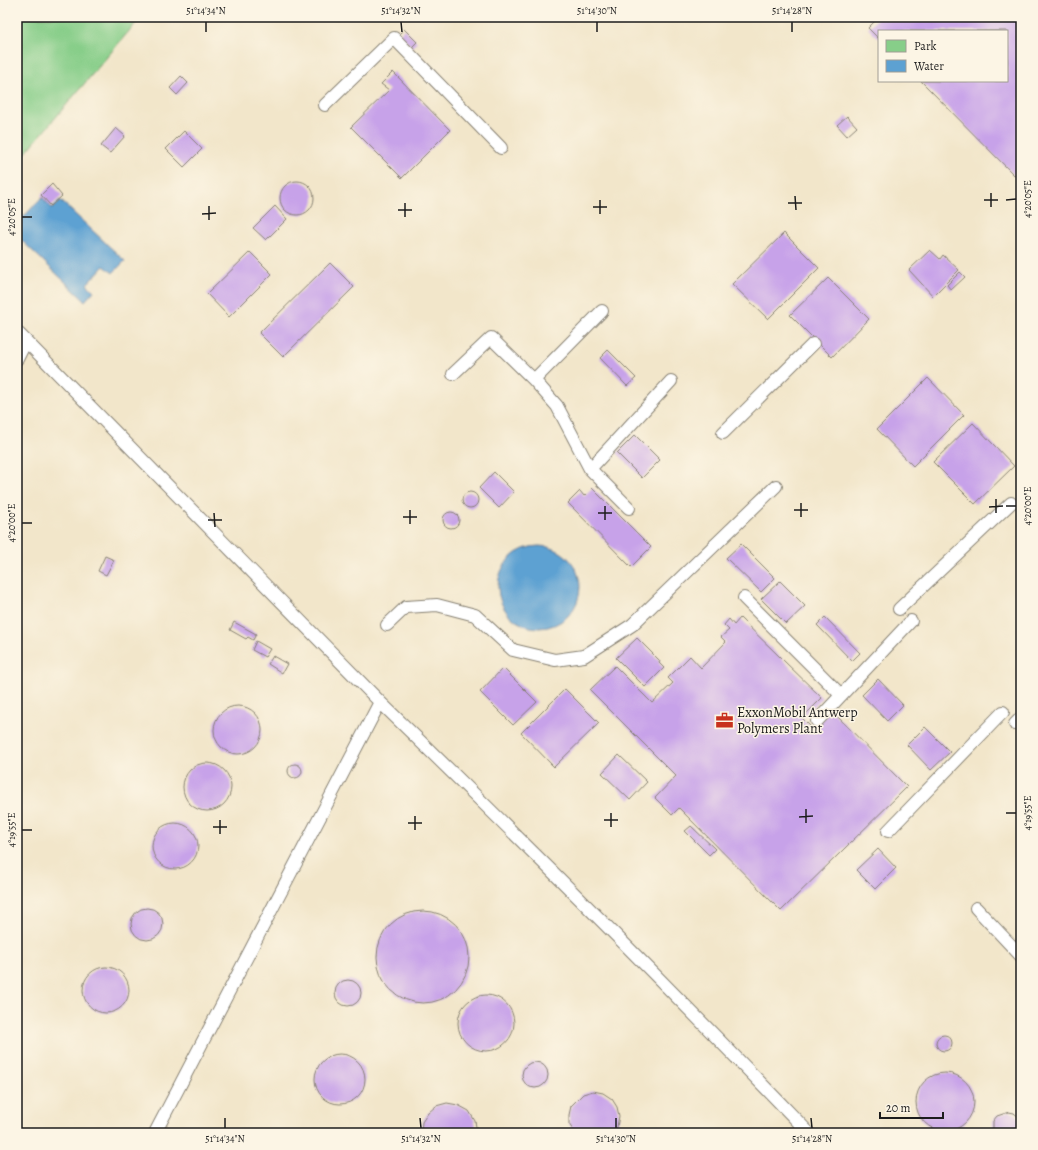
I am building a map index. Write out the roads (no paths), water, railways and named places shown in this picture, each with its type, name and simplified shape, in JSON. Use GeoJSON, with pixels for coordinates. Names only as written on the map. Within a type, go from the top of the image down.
{"type":"FeatureCollection","features":[{"type":"Feature","properties":{"kind":"lane"},"geometry":{"type":"LineString","coordinates":[[325,105],[394,38],[501,148]]}},
{"type":"Feature","properties":{"kind":"lane"},"geometry":{"type":"LineString","coordinates":[[534,380],[602,311]]}},
{"type":"Feature","properties":{"kind":"lane"},"geometry":{"type":"LineString","coordinates":[[17,332],[380,702],[589,906],[678,996],[809,1133]]}},
{"type":"Feature","properties":{"kind":"lane"},"geometry":{"type":"LineString","coordinates":[[453,374],[491,338],[534,380],[557,406],[590,469],[629,508]]}},
{"type":"Feature","properties":{"kind":"lane"},"geometry":{"type":"LineString","coordinates":[[17,359],[26,341]]}},
{"type":"Feature","properties":{"kind":"lane"},"geometry":{"type":"LineString","coordinates":[[723,433],[813,344]]}},
{"type":"Feature","properties":{"kind":"lane"},"geometry":{"type":"LineString","coordinates":[[590,469],[671,381]]}},
{"type":"Feature","properties":{"kind":"lane"},"geometry":{"type":"LineString","coordinates":[[387,625],[406,607],[437,605],[475,615],[513,650],[555,660],[584,656],[632,625],[776,486]]}},
{"type":"Feature","properties":{"kind":"lane"},"geometry":{"type":"LineString","coordinates":[[899,609],[1011,503]]}},
{"type":"Feature","properties":{"kind":"lane"},"geometry":{"type":"LineString","coordinates":[[744,598],[840,694]]}},
{"type":"Feature","properties":{"kind":"lane"},"geometry":{"type":"LineString","coordinates":[[817,721],[840,694],[911,621]]}},
{"type":"Feature","properties":{"kind":"lane"},"geometry":{"type":"LineString","coordinates":[[154,1133],[380,702]]}},
{"type":"Feature","properties":{"kind":"lane"},"geometry":{"type":"LineString","coordinates":[[888,831],[1003,712]]}},
{"type":"Feature","properties":{"kind":"lane"},"geometry":{"type":"LineString","coordinates":[[976,908],[1021,956]]}},
{"type":"Feature","properties":{"kind":"water"},"geometry":{"type":"Polygon","coordinates":[[[42,197],[52,208],[60,200],[125,261],[113,273],[104,266],[87,284],[94,291],[85,301],[17,236],[17,224],[42,197]]]}},
{"type":"Feature","properties":{"kind":"water"},"geometry":{"type":"Polygon","coordinates":[[[539,546],[555,549],[568,558],[577,571],[580,587],[577,603],[568,616],[555,625],[539,628],[523,625],[510,616],[501,603],[498,587],[501,571],[510,558],[523,549],[539,546]]]}},
{"type":"Feature","properties":{"kind":"place","name":"ExxonMobil Antwerp Polymers Plant"},"geometry":{"type":"Point","coordinates":[724,720]}}]}
